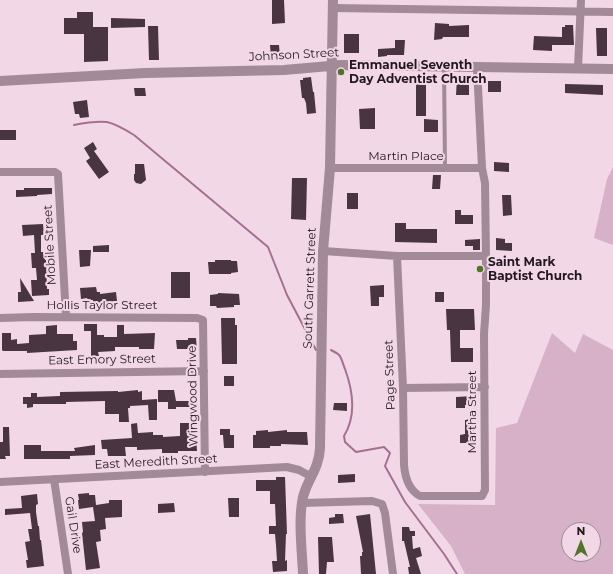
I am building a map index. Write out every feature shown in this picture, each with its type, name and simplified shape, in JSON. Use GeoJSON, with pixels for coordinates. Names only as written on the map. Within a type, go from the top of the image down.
{"type":"FeatureCollection","features":[{"type":"Feature","properties":{"kind":"street"},"geometry":{"type":"LineString","coordinates":[[578,68],[581,0]]}},
{"type":"Feature","properties":{"kind":"street"},"geometry":{"type":"LineString","coordinates":[[333,4],[613,12]]}},
{"type":"Feature","properties":{"kind":"street","name":"South Garrett Street"},"geometry":{"type":"LineString","coordinates":[[303,574],[302,503],[305,491],[319,462],[320,448],[323,251],[330,168],[333,4]]}},
{"type":"Feature","properties":{"kind":"street","name":"Johnson Street"},"geometry":{"type":"LineString","coordinates":[[0,81],[145,73],[284,70],[341,65],[613,69]]}},
{"type":"Feature","properties":{"kind":"street","name":"Martha Street"},"geometry":{"type":"LineString","coordinates":[[413,491],[420,496],[479,496],[484,493],[485,490],[485,183],[482,168],[477,67]]}},
{"type":"Feature","properties":{"kind":"street","name":"Martin Place"},"geometry":{"type":"LineString","coordinates":[[330,168],[482,168]]}},
{"type":"Feature","properties":{"kind":"street","name":"Mobile Street"},"geometry":{"type":"LineString","coordinates":[[0,172],[57,173],[66,317]]}},
{"type":"Feature","properties":{"kind":"street"},"geometry":{"type":"LineString","coordinates":[[323,251],[397,256],[486,256]]}},
{"type":"Feature","properties":{"kind":"street","name":"Page Street"},"geometry":{"type":"LineString","coordinates":[[397,256],[403,388],[404,471],[408,483],[413,491]]}},
{"type":"Feature","properties":{"kind":"street","name":"Hollis Taylor Street"},"geometry":{"type":"LineString","coordinates":[[0,318],[197,318],[203,320]]}},
{"type":"Feature","properties":{"kind":"street","name":"Wingwood Drive"},"geometry":{"type":"LineString","coordinates":[[203,320],[205,472]]}},
{"type":"Feature","properties":{"kind":"street","name":"East Emory Street"},"geometry":{"type":"LineString","coordinates":[[0,374],[204,371]]}},
{"type":"Feature","properties":{"kind":"street"},"geometry":{"type":"LineString","coordinates":[[403,388],[485,387]]}},
{"type":"Feature","properties":{"kind":"street","name":"East Meredith Street"},"geometry":{"type":"LineString","coordinates":[[0,482],[287,467],[299,470],[312,477]]}},
{"type":"Feature","properties":{"kind":"street","name":"Gail Drive"},"geometry":{"type":"LineString","coordinates":[[54,479],[68,574]]}},
{"type":"Feature","properties":{"kind":"street"},"geometry":{"type":"LineString","coordinates":[[302,503],[372,501],[382,504],[385,513],[393,574]]}},
{"type":"Feature","properties":{"kind":"lane"},"geometry":{"type":"LineString","coordinates":[[444,66],[446,168]]}},
{"type":"Feature","properties":{"kind":"shaded area"},"geometry":{"type":"Polygon","coordinates":[[[613,167],[613,245],[594,238],[607,179],[613,167]]]}},
{"type":"Feature","properties":{"kind":"shaded area"},"geometry":{"type":"Polygon","coordinates":[[[552,333],[575,353],[583,334],[613,350],[613,574],[465,574],[451,546],[418,504],[495,505],[496,428],[517,423],[552,333]]]}},
{"type":"Feature","properties":{"kind":"building"},"geometry":{"type":"Polygon","coordinates":[[[272,0],[284,0],[285,23],[272,24],[272,0]]]}},
{"type":"Feature","properties":{"kind":"building"},"geometry":{"type":"Polygon","coordinates":[[[77,12],[93,12],[93,27],[108,27],[108,61],[84,62],[84,34],[64,34],[64,18],[77,18],[77,12]]]}},
{"type":"Feature","properties":{"kind":"building"},"geometry":{"type":"Polygon","coordinates":[[[111,18],[145,19],[145,27],[111,28],[111,18]]]}},
{"type":"Feature","properties":{"kind":"building"},"geometry":{"type":"Polygon","coordinates":[[[435,23],[449,24],[449,26],[469,25],[469,37],[443,37],[442,39],[434,40],[435,23]]]}},
{"type":"Feature","properties":{"kind":"building"},"geometry":{"type":"Polygon","coordinates":[[[565,25],[573,25],[574,45],[552,45],[552,51],[533,50],[534,36],[562,37],[562,27],[565,27],[565,25]]]}},
{"type":"Feature","properties":{"kind":"building"},"geometry":{"type":"Polygon","coordinates":[[[148,26],[158,26],[159,60],[149,60],[148,26]]]}},
{"type":"Feature","properties":{"kind":"building"},"geometry":{"type":"Polygon","coordinates":[[[596,28],[607,28],[607,56],[597,56],[596,28]]]}},
{"type":"Feature","properties":{"kind":"building"},"geometry":{"type":"Polygon","coordinates":[[[344,34],[359,34],[359,53],[344,53],[344,34]]]}},
{"type":"Feature","properties":{"kind":"building"},"geometry":{"type":"Polygon","coordinates":[[[395,40],[405,40],[404,55],[387,55],[378,57],[378,49],[395,48],[395,40]]]}},
{"type":"Feature","properties":{"kind":"building"},"geometry":{"type":"Polygon","coordinates":[[[270,45],[279,45],[280,57],[271,58],[270,45]]]}},
{"type":"Feature","properties":{"kind":"building"},"geometry":{"type":"Polygon","coordinates":[[[311,77],[316,113],[307,114],[306,103],[304,98],[302,98],[300,80],[311,77]]]}},
{"type":"Feature","properties":{"kind":"building"},"geometry":{"type":"Polygon","coordinates":[[[457,77],[469,77],[469,95],[456,95],[457,77]]]}},
{"type":"Feature","properties":{"kind":"building"},"geometry":{"type":"Polygon","coordinates":[[[488,81],[501,81],[501,92],[488,92],[488,81]]]}},
{"type":"Feature","properties":{"kind":"building"},"geometry":{"type":"Polygon","coordinates":[[[416,84],[426,84],[426,116],[416,116],[416,84]]]}},
{"type":"Feature","properties":{"kind":"building"},"geometry":{"type":"Polygon","coordinates":[[[565,84],[603,85],[603,95],[565,93],[565,84]]]}},
{"type":"Feature","properties":{"kind":"building"},"geometry":{"type":"Polygon","coordinates":[[[134,88],[145,88],[146,96],[135,96],[134,88]]]}},
{"type":"Feature","properties":{"kind":"building"},"geometry":{"type":"Polygon","coordinates":[[[87,100],[89,117],[80,118],[79,114],[75,114],[73,102],[87,100]]]}},
{"type":"Feature","properties":{"kind":"building"},"geometry":{"type":"Polygon","coordinates":[[[375,108],[375,129],[360,129],[359,109],[375,108]]]}},
{"type":"Feature","properties":{"kind":"building"},"geometry":{"type":"Polygon","coordinates":[[[424,119],[438,120],[438,132],[424,132],[424,119]]]}},
{"type":"Feature","properties":{"kind":"building"},"geometry":{"type":"Polygon","coordinates":[[[0,130],[16,130],[16,140],[0,140],[0,130]]]}},
{"type":"Feature","properties":{"kind":"building"},"geometry":{"type":"Polygon","coordinates":[[[93,142],[97,149],[94,151],[109,172],[99,179],[86,161],[90,158],[84,148],[93,142]]]}},
{"type":"Feature","properties":{"kind":"building"},"geometry":{"type":"Polygon","coordinates":[[[494,162],[509,163],[509,172],[494,171],[494,162]]]}},
{"type":"Feature","properties":{"kind":"building"},"geometry":{"type":"Polygon","coordinates":[[[135,164],[144,164],[146,180],[141,184],[136,183],[134,180],[135,164]]]}},
{"type":"Feature","properties":{"kind":"building"},"geometry":{"type":"Polygon","coordinates":[[[433,175],[441,175],[440,189],[432,189],[433,175]]]}},
{"type":"Feature","properties":{"kind":"building"},"geometry":{"type":"Polygon","coordinates":[[[292,178],[307,178],[306,220],[291,219],[292,178]]]}},
{"type":"Feature","properties":{"kind":"building"},"geometry":{"type":"Polygon","coordinates":[[[24,188],[52,188],[52,194],[16,197],[16,190],[24,190],[24,188]]]}},
{"type":"Feature","properties":{"kind":"building"},"geometry":{"type":"Polygon","coordinates":[[[347,193],[358,193],[358,209],[347,209],[347,193]]]}},
{"type":"Feature","properties":{"kind":"building"},"geometry":{"type":"Polygon","coordinates":[[[502,195],[511,195],[512,215],[503,216],[502,195]]]}},
{"type":"Feature","properties":{"kind":"building"},"geometry":{"type":"Polygon","coordinates":[[[455,210],[461,210],[461,215],[473,215],[473,224],[455,224],[455,210]]]}},
{"type":"Feature","properties":{"kind":"building"},"geometry":{"type":"Polygon","coordinates":[[[395,223],[406,223],[406,229],[437,229],[437,243],[395,242],[395,223]]]}},
{"type":"Feature","properties":{"kind":"building"},"geometry":{"type":"Polygon","coordinates":[[[43,224],[44,235],[41,235],[41,252],[44,252],[46,260],[47,289],[49,289],[49,295],[32,296],[31,280],[37,280],[36,268],[32,268],[31,253],[35,253],[34,235],[23,236],[22,225],[43,224]]]}},
{"type":"Feature","properties":{"kind":"building"},"geometry":{"type":"Polygon","coordinates":[[[496,238],[505,239],[505,243],[512,243],[512,251],[496,250],[496,238]]]}},
{"type":"Feature","properties":{"kind":"building"},"geometry":{"type":"Polygon","coordinates":[[[480,239],[480,250],[473,250],[473,246],[465,246],[465,240],[480,239]]]}},
{"type":"Feature","properties":{"kind":"building"},"geometry":{"type":"Polygon","coordinates":[[[109,245],[109,252],[93,252],[93,246],[109,245]]]}},
{"type":"Feature","properties":{"kind":"building"},"geometry":{"type":"Polygon","coordinates":[[[79,250],[91,250],[90,266],[80,267],[79,250]]]}},
{"type":"Feature","properties":{"kind":"building"},"geometry":{"type":"Polygon","coordinates":[[[215,260],[237,261],[238,272],[231,274],[209,274],[208,262],[215,262],[215,260]]]}},
{"type":"Feature","properties":{"kind":"building"},"geometry":{"type":"Polygon","coordinates":[[[171,272],[190,272],[190,298],[171,298],[171,272]]]}},
{"type":"Feature","properties":{"kind":"building"},"geometry":{"type":"Polygon","coordinates":[[[20,278],[34,301],[18,302],[18,292],[21,292],[20,278]]]}},
{"type":"Feature","properties":{"kind":"building"},"geometry":{"type":"Polygon","coordinates":[[[384,285],[384,297],[379,297],[379,306],[371,306],[370,286],[384,285]]]}},
{"type":"Feature","properties":{"kind":"building"},"geometry":{"type":"Polygon","coordinates":[[[96,287],[97,292],[100,292],[100,294],[116,292],[117,301],[93,303],[93,300],[88,300],[87,298],[81,299],[80,288],[96,287]]]}},
{"type":"Feature","properties":{"kind":"building"},"geometry":{"type":"Polygon","coordinates":[[[435,292],[444,292],[444,302],[435,302],[435,292]]]}},
{"type":"Feature","properties":{"kind":"building"},"geometry":{"type":"Polygon","coordinates":[[[218,293],[239,294],[240,305],[234,305],[234,307],[217,308],[216,306],[210,306],[210,295],[218,293]]]}},
{"type":"Feature","properties":{"kind":"building"},"geometry":{"type":"Polygon","coordinates":[[[446,309],[474,309],[475,330],[460,330],[460,348],[473,348],[473,362],[451,362],[450,330],[447,330],[446,309]]]}},
{"type":"Feature","properties":{"kind":"building"},"geometry":{"type":"Polygon","coordinates":[[[221,318],[235,318],[235,325],[237,325],[237,364],[222,364],[221,318]]]}},
{"type":"Feature","properties":{"kind":"building"},"geometry":{"type":"Polygon","coordinates":[[[84,324],[97,324],[97,335],[104,335],[104,337],[117,337],[117,325],[124,325],[124,334],[155,333],[154,349],[139,349],[139,347],[115,347],[115,351],[98,352],[99,356],[91,356],[91,331],[84,331],[84,324]]]}},
{"type":"Feature","properties":{"kind":"building"},"geometry":{"type":"Polygon","coordinates":[[[57,325],[57,334],[73,334],[73,341],[77,341],[77,350],[27,353],[27,351],[2,350],[2,333],[11,333],[11,340],[17,339],[17,344],[29,343],[29,335],[46,334],[46,326],[57,325]]]}},
{"type":"Feature","properties":{"kind":"building"},"geometry":{"type":"Polygon","coordinates":[[[188,338],[196,338],[197,351],[188,352],[188,349],[177,349],[176,340],[188,340],[188,338]]]}},
{"type":"Feature","properties":{"kind":"building"},"geometry":{"type":"Polygon","coordinates":[[[224,376],[234,376],[234,386],[224,386],[224,376]]]}},
{"type":"Feature","properties":{"kind":"building"},"geometry":{"type":"Polygon","coordinates":[[[138,390],[138,392],[142,391],[142,400],[157,399],[157,420],[149,420],[148,405],[130,406],[130,408],[128,408],[129,422],[119,422],[119,414],[105,414],[105,401],[66,402],[66,404],[33,404],[33,407],[27,408],[27,404],[23,404],[23,397],[31,397],[31,393],[37,393],[37,397],[60,396],[60,392],[118,392],[138,390]]]}},
{"type":"Feature","properties":{"kind":"building"},"geometry":{"type":"Polygon","coordinates":[[[158,390],[174,390],[176,401],[191,401],[191,407],[176,407],[176,409],[168,409],[168,402],[158,402],[158,390]]]}},
{"type":"Feature","properties":{"kind":"building"},"geometry":{"type":"Polygon","coordinates":[[[473,396],[473,405],[465,405],[465,408],[456,408],[456,397],[473,396]]]}},
{"type":"Feature","properties":{"kind":"building"},"geometry":{"type":"Polygon","coordinates":[[[334,403],[347,403],[347,411],[333,410],[334,403]]]}},
{"type":"Feature","properties":{"kind":"building"},"geometry":{"type":"Polygon","coordinates":[[[472,419],[472,425],[474,425],[474,443],[460,443],[460,435],[465,434],[465,420],[472,419]]]}},
{"type":"Feature","properties":{"kind":"building"},"geometry":{"type":"Polygon","coordinates":[[[137,423],[138,433],[153,432],[153,435],[163,435],[163,437],[180,436],[180,423],[189,423],[189,435],[191,435],[191,437],[196,436],[197,451],[162,453],[162,449],[137,450],[137,447],[125,447],[126,456],[108,456],[107,449],[102,449],[101,440],[132,438],[131,424],[137,423]]]}},
{"type":"Feature","properties":{"kind":"building"},"geometry":{"type":"Polygon","coordinates":[[[3,427],[9,427],[10,456],[5,456],[6,459],[0,459],[0,442],[3,442],[3,427]]]}},
{"type":"Feature","properties":{"kind":"building"},"geometry":{"type":"Polygon","coordinates":[[[220,429],[230,429],[230,435],[234,435],[234,448],[224,448],[223,435],[220,435],[220,429]]]}},
{"type":"Feature","properties":{"kind":"building"},"geometry":{"type":"Polygon","coordinates":[[[268,430],[268,432],[287,430],[287,432],[307,432],[308,445],[281,444],[281,446],[270,446],[270,448],[253,448],[253,435],[256,435],[256,431],[268,430]]]}},
{"type":"Feature","properties":{"kind":"building"},"geometry":{"type":"Polygon","coordinates":[[[24,445],[41,445],[41,451],[75,451],[74,448],[95,445],[95,455],[70,456],[70,459],[24,459],[24,445]]]}},
{"type":"Feature","properties":{"kind":"building"},"geometry":{"type":"Polygon","coordinates":[[[355,474],[355,482],[338,483],[338,475],[355,474]]]}},
{"type":"Feature","properties":{"kind":"building"},"geometry":{"type":"Polygon","coordinates":[[[276,477],[285,477],[287,534],[285,561],[287,560],[287,571],[273,572],[272,561],[277,561],[276,545],[275,534],[269,534],[269,526],[276,526],[275,504],[270,504],[270,491],[256,491],[256,480],[276,480],[276,477]]]}},
{"type":"Feature","properties":{"kind":"building"},"geometry":{"type":"Polygon","coordinates":[[[89,493],[89,495],[95,495],[96,505],[109,503],[109,500],[122,500],[122,517],[105,518],[106,529],[100,530],[101,541],[96,542],[100,568],[86,570],[82,522],[95,521],[93,507],[79,509],[78,494],[89,493]]]}},
{"type":"Feature","properties":{"kind":"building"},"geometry":{"type":"Polygon","coordinates":[[[37,494],[38,504],[36,505],[36,512],[44,566],[27,568],[26,560],[28,560],[25,542],[30,541],[28,529],[32,529],[30,513],[5,515],[5,509],[22,508],[21,496],[37,494]]]}},
{"type":"Feature","properties":{"kind":"building"},"geometry":{"type":"Polygon","coordinates":[[[228,498],[239,498],[239,517],[229,517],[228,498]]]}},
{"type":"Feature","properties":{"kind":"building"},"geometry":{"type":"Polygon","coordinates":[[[174,503],[175,512],[158,513],[158,504],[174,503]]]}},
{"type":"Feature","properties":{"kind":"building"},"geometry":{"type":"Polygon","coordinates":[[[335,514],[343,514],[344,523],[329,524],[329,518],[335,517],[335,514]]]}},
{"type":"Feature","properties":{"kind":"building"},"geometry":{"type":"Polygon","coordinates":[[[370,514],[376,574],[361,574],[360,556],[362,556],[363,552],[356,516],[370,514]]]}},
{"type":"Feature","properties":{"kind":"building"},"geometry":{"type":"Polygon","coordinates":[[[402,527],[409,527],[410,531],[415,531],[415,536],[412,536],[413,549],[420,547],[422,556],[416,558],[421,574],[409,574],[408,567],[410,567],[404,541],[402,541],[402,527]]]}},
{"type":"Feature","properties":{"kind":"building"},"geometry":{"type":"Polygon","coordinates":[[[318,537],[332,537],[334,562],[327,562],[326,574],[319,574],[318,537]]]}},
{"type":"Feature","properties":{"kind":"waterway"},"geometry":{"type":"LineString","coordinates":[[74,125],[107,122],[134,135],[268,247],[287,295],[316,350]]}},
{"type":"Feature","properties":{"kind":"waterway"},"geometry":{"type":"LineString","coordinates":[[331,350],[338,354],[341,358],[352,394],[351,420],[344,436],[345,442],[356,452],[384,447],[390,453],[385,466],[405,502],[457,574]]}},
{"type":"Feature","properties":{"kind":"place","name":"Emmanuel Seventh Day Adventist Church"},"geometry":{"type":"Point","coordinates":[341,72]}},
{"type":"Feature","properties":{"kind":"place","name":"Saint Mark Baptist Church"},"geometry":{"type":"Point","coordinates":[480,269]}}]}
